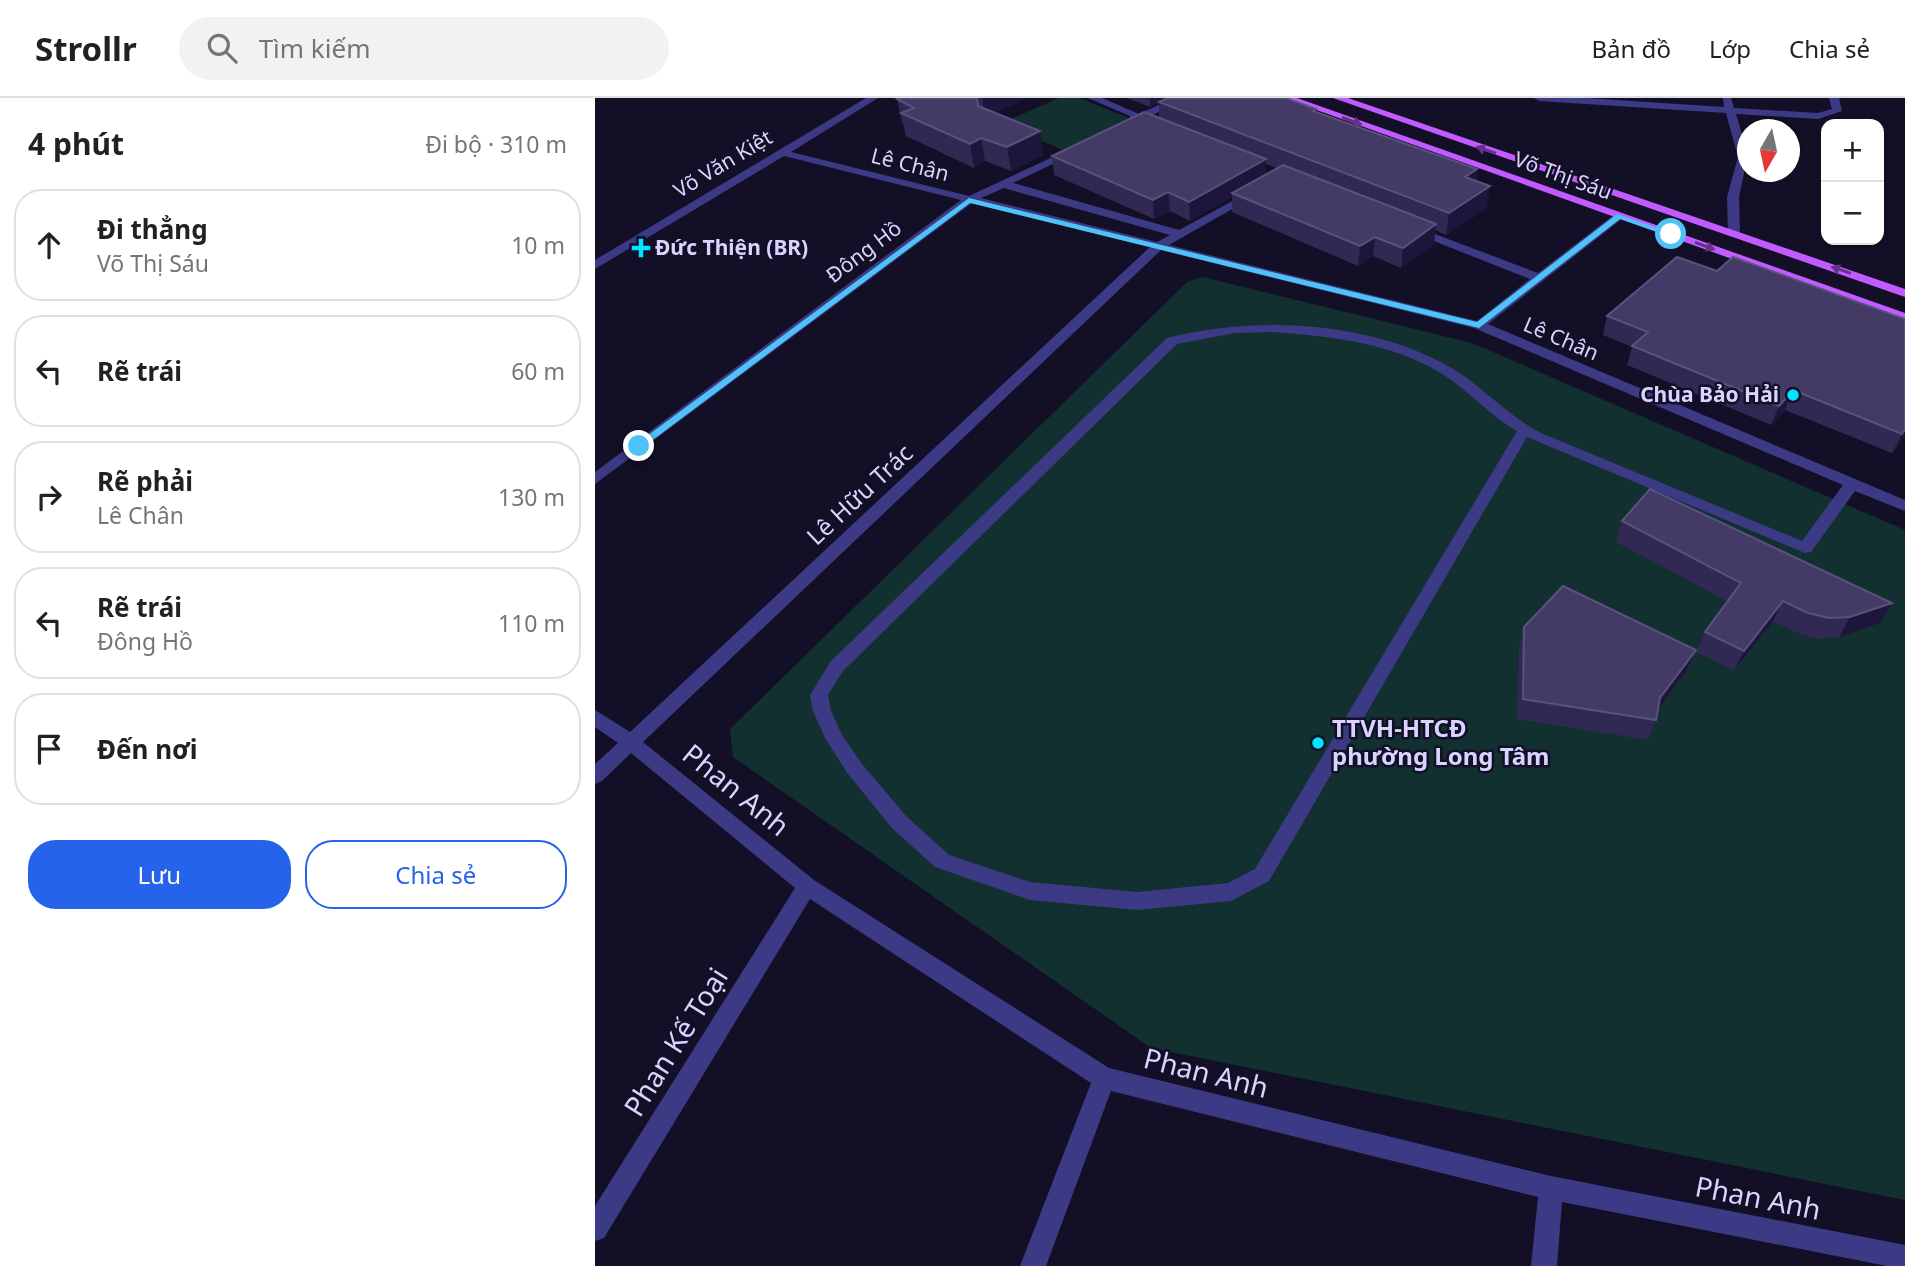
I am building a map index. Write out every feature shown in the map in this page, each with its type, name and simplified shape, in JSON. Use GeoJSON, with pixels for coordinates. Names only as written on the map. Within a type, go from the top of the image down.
{"type":"FeatureCollection","features":[{"type":"Feature","properties":{"kind":"main road","name":"Võ Thị Sáu"},"geometry":{"type":"LineString","coordinates":[[1288,98],[1905,317]]}},
{"type":"Feature","properties":{"kind":"main road","name":"Võ Thị Sáu"},"geometry":{"type":"LineString","coordinates":[[1338,98],[1905,293]]}},
{"type":"Feature","properties":{"kind":"street","name":"Võ Văn Kiệt"},"geometry":{"type":"LineString","coordinates":[[595,265],[779,152],[873,98]]}},
{"type":"Feature","properties":{"kind":"street"},"geometry":{"type":"LineString","coordinates":[[1093,98],[1134,114],[1136,120],[1160,130]]}},
{"type":"Feature","properties":{"kind":"street"},"geometry":{"type":"LineString","coordinates":[[1123,126],[1182,98]]}},
{"type":"Feature","properties":{"kind":"street"},"geometry":{"type":"LineString","coordinates":[[1539,98],[1831,115],[1837,111],[1833,98]]}},
{"type":"Feature","properties":{"kind":"street"},"geometry":{"type":"LineString","coordinates":[[1727,98],[1744,158],[1733,197],[1734,233]]}},
{"type":"Feature","properties":{"kind":"street","name":"Đông Hồ"},"geometry":{"type":"LineString","coordinates":[[595,479],[969,200],[1086,144]]}},
{"type":"Feature","properties":{"kind":"street"},"geometry":{"type":"LineString","coordinates":[[1049,150],[1062,156]]}},
{"type":"Feature","properties":{"kind":"street","name":"Lê Chân"},"geometry":{"type":"LineString","coordinates":[[779,152],[1479,325],[1905,506]]}},
{"type":"Feature","properties":{"kind":"street"},"geometry":{"type":"LineString","coordinates":[[1003,184],[1181,234]]}},
{"type":"Feature","properties":{"kind":"street","name":"Lê Hữu Trác"},"geometry":{"type":"LineString","coordinates":[[595,776],[1157,247],[1259,190]]}},
{"type":"Feature","properties":{"kind":"street"},"geometry":{"type":"LineString","coordinates":[[1479,325],[1619,216]]}},
{"type":"Feature","properties":{"kind":"street"},"geometry":{"type":"LineString","coordinates":[[1406,226],[1539,278]]}},
{"type":"Feature","properties":{"kind":"street"},"geometry":{"type":"LineString","coordinates":[[1524,430],[1262,875],[1231,892],[1137,901],[1030,891],[942,861],[899,822],[855,769],[834,738],[821,711],[819,695],[837,666],[1171,341],[1195,332],[1235,327],[1323,333],[1370,342],[1444,369],[1524,430],[1805,548],[1853,483]]}},
{"type":"Feature","properties":{"kind":"street","name":"Phan Anh"},"geometry":{"type":"LineString","coordinates":[[595,717],[631,743],[807,887],[1104,1079],[1552,1188],[1905,1257]]}},
{"type":"Feature","properties":{"kind":"street","name":"Phan Kế Toại"},"geometry":{"type":"LineString","coordinates":[[595,1229],[807,887]]}},
{"type":"Feature","properties":{"kind":"street"},"geometry":{"type":"LineString","coordinates":[[1033,1266],[1104,1079]]}},
{"type":"Feature","properties":{"kind":"street"},"geometry":{"type":"LineString","coordinates":[[1544,1266],[1552,1188]]}},
{"type":"Feature","properties":{"kind":"green space"},"geometry":{"type":"Polygon","coordinates":[[[1059,98],[1079,98],[1131,119],[1063,150],[1000,124],[1059,98]]]}},
{"type":"Feature","properties":{"kind":"green space","name":"TTVH-HTCĐ phường Long Tâm"},"geometry":{"type":"Polygon","coordinates":[[[1203,277],[1472,343],[1905,530],[1905,1200],[1151,1048],[733,757],[730,729],[1187,282],[1203,277]]]}},
{"type":"Feature","properties":{"kind":"building"},"geometry":{"type":"Polygon","coordinates":[[[974,98],[977,99],[978,106],[1040,131],[1007,147],[981,138],[970,144],[901,113],[914,108],[897,99],[974,98]]]}},
{"type":"Feature","properties":{"kind":"building"},"geometry":{"type":"Polygon","coordinates":[[[1168,98],[1286,98],[1316,109],[1313,111],[1477,169],[1465,177],[1490,186],[1449,213],[1159,102],[1168,98]]]}},
{"type":"Feature","properties":{"kind":"building"},"geometry":{"type":"Polygon","coordinates":[[[1144,112],[1266,159],[1189,202],[1168,192],[1153,200],[1052,156],[1144,112]]]}},
{"type":"Feature","properties":{"kind":"building"},"geometry":{"type":"Polygon","coordinates":[[[1283,165],[1436,224],[1403,248],[1375,237],[1360,246],[1232,193],[1283,165]]]}},
{"type":"Feature","properties":{"kind":"building","name":"Chùa Bảo Hải"},"geometry":{"type":"Polygon","coordinates":[[[1677,257],[1717,271],[1733,257],[1905,319],[1905,429],[1902,434],[1793,390],[1779,406],[1632,346],[1648,332],[1607,316],[1677,257]]]}},
{"type":"Feature","properties":{"kind":"building"},"geometry":{"type":"Polygon","coordinates":[[[1650,489],[1892,603],[1850,617],[1829,618],[1808,613],[1783,601],[1744,651],[1705,632],[1741,583],[1622,521],[1650,489]]]}},
{"type":"Feature","properties":{"kind":"building"},"geometry":{"type":"Polygon","coordinates":[[[1563,586],[1696,650],[1660,698],[1656,720],[1523,699],[1524,627],[1563,586]]]}},
{"type":"Feature","properties":{"kind":"place","name":"Đức Thiện (BR)"},"geometry":{"type":"Point","coordinates":[641,248]}},
{"type":"Feature","properties":{"kind":"place","name":"Chùa Bảo Hải"},"geometry":{"type":"Point","coordinates":[1793,395]}},
{"type":"Feature","properties":{"kind":"place","name":"TTVH-HTCĐ phường Long Tâm"},"geometry":{"type":"Point","coordinates":[1318,743]}},
{"type":"Feature","properties":{"kind":"route"},"geometry":{"type":"LineString","coordinates":[[639,446],[969,200],[1479,325],[1619,216],[1671,234]]}}]}
